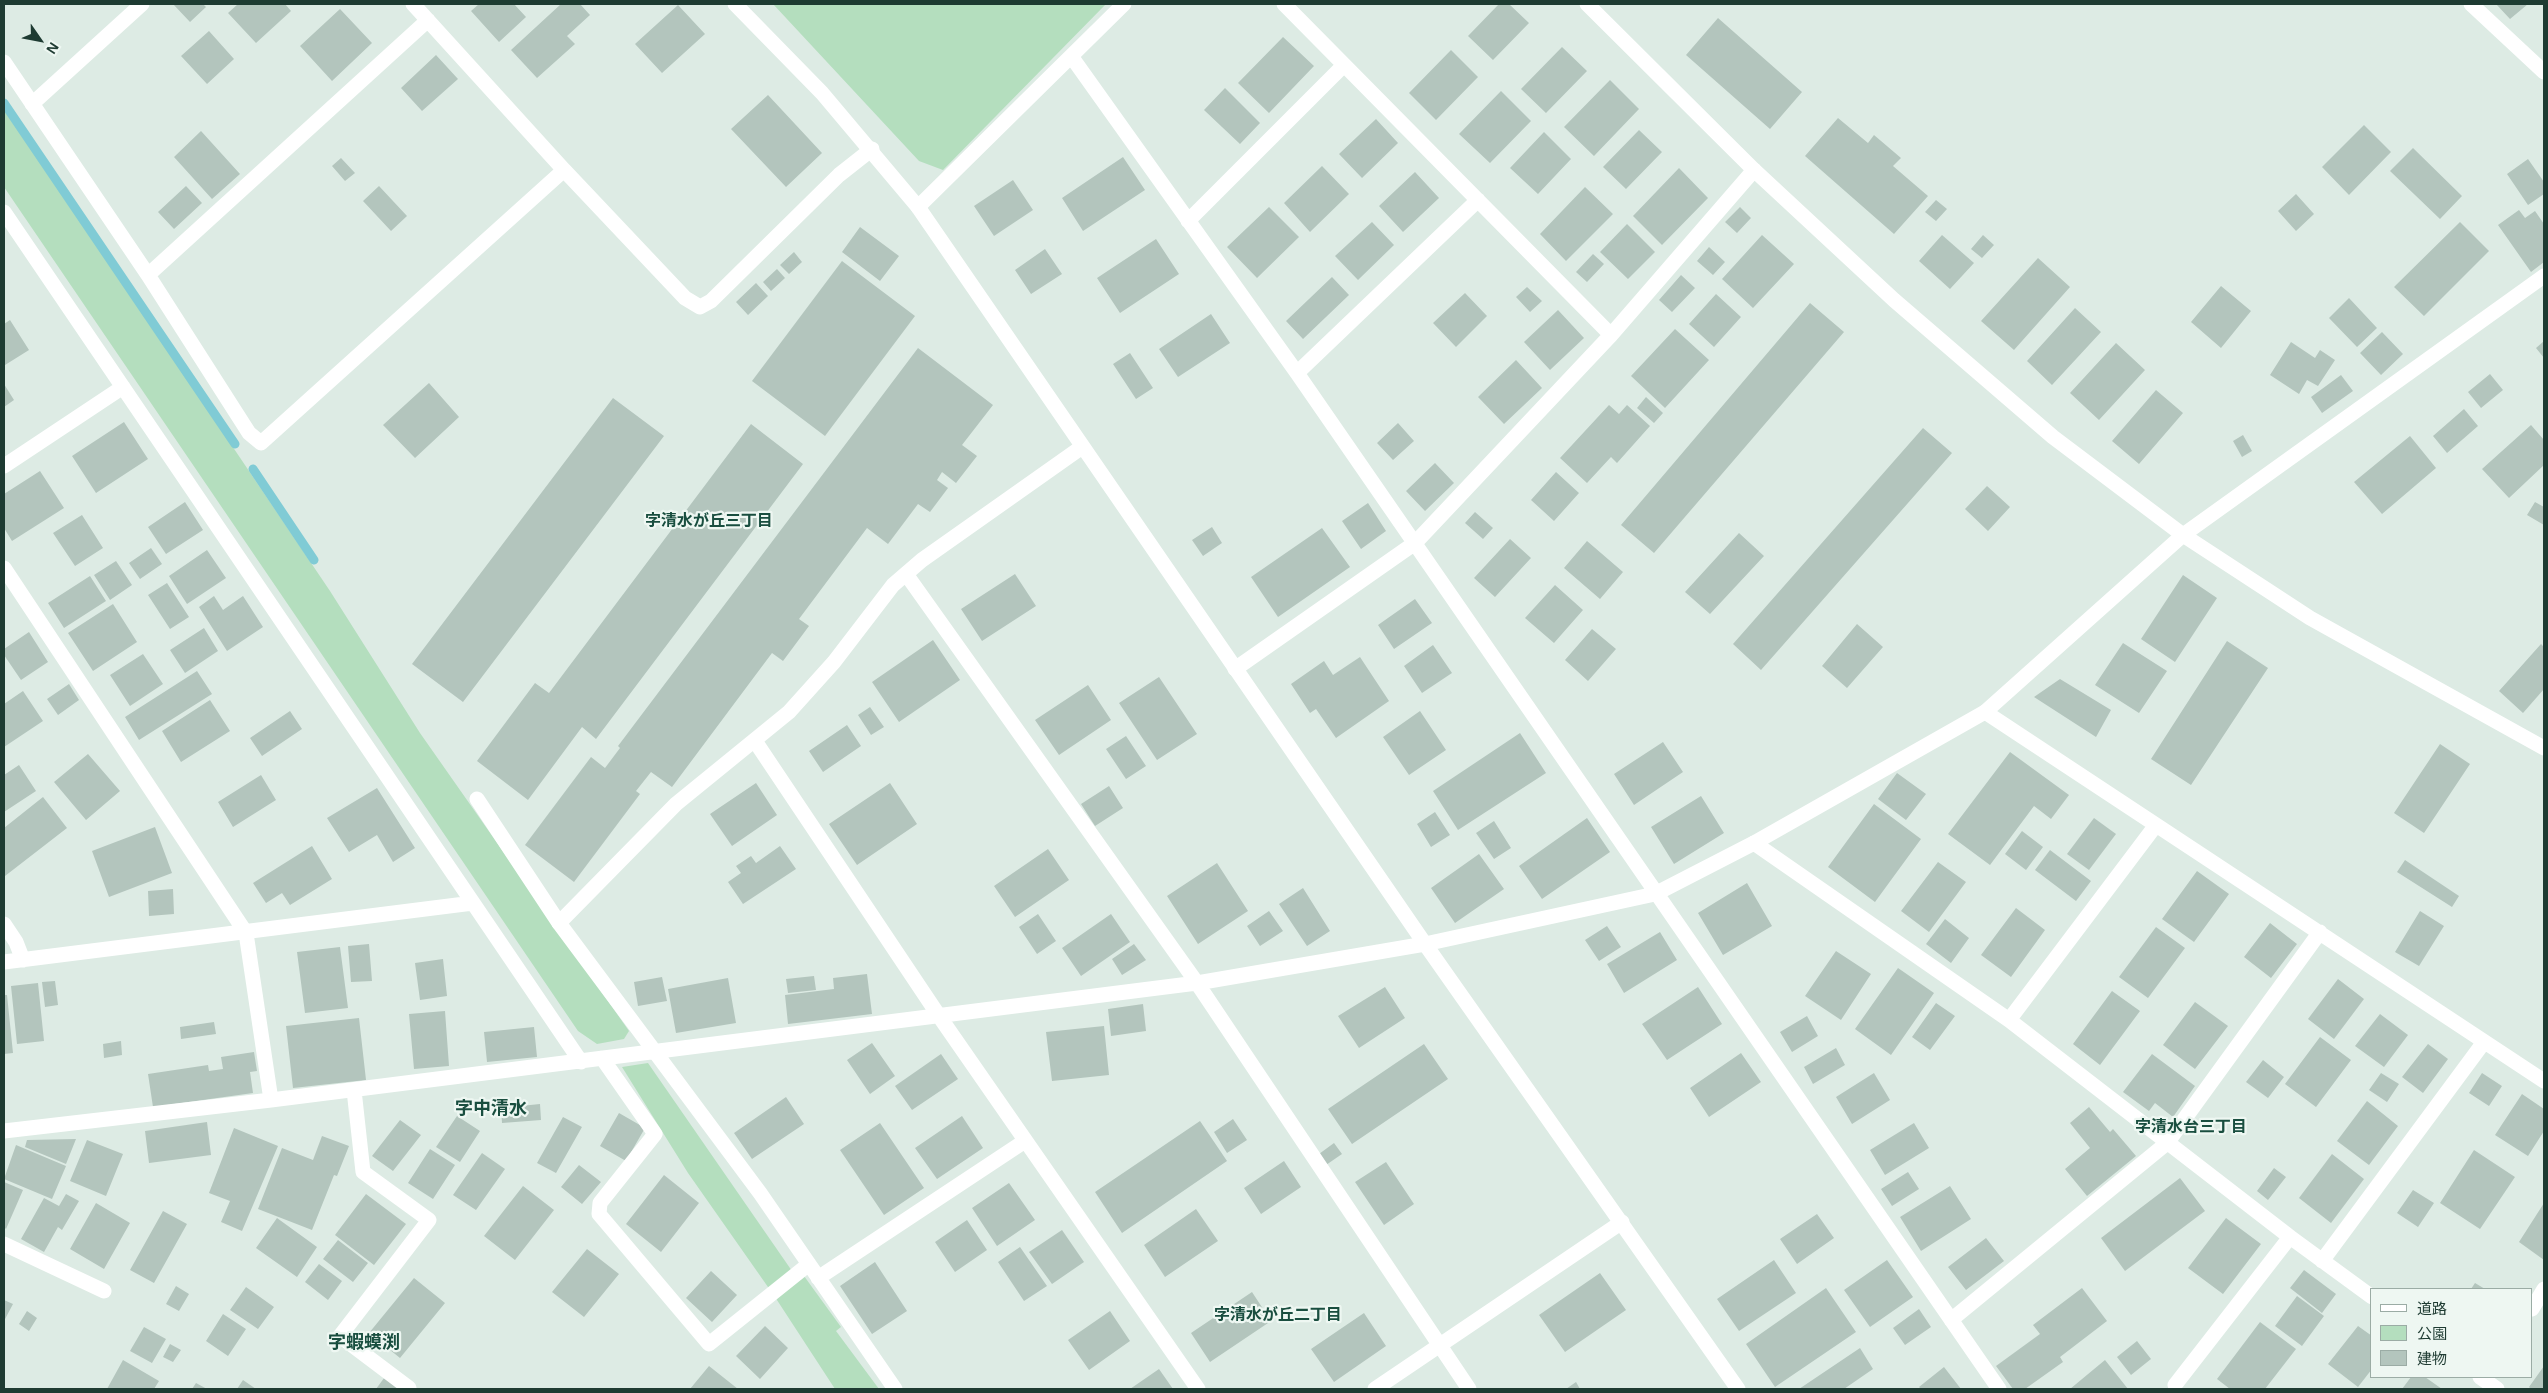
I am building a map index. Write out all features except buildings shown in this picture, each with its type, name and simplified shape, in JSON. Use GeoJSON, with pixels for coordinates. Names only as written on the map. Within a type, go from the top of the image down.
{"type":"FeatureCollection","features":[{"type":"Feature","properties":{"kind":"street"},"geometry":{"type":"LineString","coordinates":[[32,104],[142,4]]}},
{"type":"Feature","properties":{"kind":"street"},"geometry":{"type":"LineString","coordinates":[[413,4],[564,170],[685,298],[700,307],[711,301],[839,174],[872,149]]}},
{"type":"Feature","properties":{"kind":"street"},"geometry":{"type":"LineString","coordinates":[[735,4],[783,51],[872,149],[918,206],[1425,944],[1738,1389]]}},
{"type":"Feature","properties":{"kind":"street"},"geometry":{"type":"LineString","coordinates":[[918,206],[1124,4]]}},
{"type":"Feature","properties":{"kind":"street"},"geometry":{"type":"LineString","coordinates":[[1284,4],[1611,334]]}},
{"type":"Feature","properties":{"kind":"street"},"geometry":{"type":"LineString","coordinates":[[1587,4],[1754,170],[1894,300],[2053,437],[2183,535],[2310,618],[2544,748]]}},
{"type":"Feature","properties":{"kind":"street"},"geometry":{"type":"LineString","coordinates":[[2471,4],[2544,72]]}},
{"type":"Feature","properties":{"kind":"street"},"geometry":{"type":"LineString","coordinates":[[148,275],[428,20]]}},
{"type":"Feature","properties":{"kind":"street"},"geometry":{"type":"LineString","coordinates":[[1071,56],[1297,373],[1999,1389]]}},
{"type":"Feature","properties":{"kind":"street"},"geometry":{"type":"LineString","coordinates":[[4,62],[148,275],[249,433],[261,443],[564,170]]}},
{"type":"Feature","properties":{"kind":"street"},"geometry":{"type":"LineString","coordinates":[[1188,221],[1344,65]]}},
{"type":"Feature","properties":{"kind":"street"},"geometry":{"type":"LineString","coordinates":[[1235,669],[1415,543],[1611,334],[1754,170]]}},
{"type":"Feature","properties":{"kind":"street"},"geometry":{"type":"LineString","coordinates":[[1297,373],[1478,200]]}},
{"type":"Feature","properties":{"kind":"street"},"geometry":{"type":"LineString","coordinates":[[4,212],[581,1062]]}},
{"type":"Feature","properties":{"kind":"street"},"geometry":{"type":"LineString","coordinates":[[4,1131],[581,1062],[1197,983],[1425,944],[1656,894],[1754,843],[1985,712],[2183,535],[2544,276]]}},
{"type":"Feature","properties":{"kind":"street"},"geometry":{"type":"LineString","coordinates":[[4,466],[123,386]]}},
{"type":"Feature","properties":{"kind":"street"},"geometry":{"type":"LineString","coordinates":[[559,923],[676,804],[790,712],[834,662],[893,585],[922,560],[1082,447]]}},
{"type":"Feature","properties":{"kind":"street"},"geometry":{"type":"LineString","coordinates":[[4,568],[246,933],[271,1100]]}},
{"type":"Feature","properties":{"kind":"street"},"geometry":{"type":"LineString","coordinates":[[906,574],[1197,983],[1469,1389]]}},
{"type":"Feature","properties":{"kind":"street"},"geometry":{"type":"LineString","coordinates":[[1985,712],[2544,1082]]}},
{"type":"Feature","properties":{"kind":"street"},"geometry":{"type":"LineString","coordinates":[[755,741],[939,1016],[1198,1389]]}},
{"type":"Feature","properties":{"kind":"street"},"geometry":{"type":"LineString","coordinates":[[477,799],[559,923],[760,1193],[895,1389]]}},
{"type":"Feature","properties":{"kind":"street"},"geometry":{"type":"LineString","coordinates":[[2009,1020],[2156,826]]}},
{"type":"Feature","properties":{"kind":"street"},"geometry":{"type":"LineString","coordinates":[[1754,843],[2009,1020],[2290,1238],[2370,1296]]}},
{"type":"Feature","properties":{"kind":"street"},"geometry":{"type":"LineString","coordinates":[[4,962],[473,903]]}},
{"type":"Feature","properties":{"kind":"street"},"geometry":{"type":"LineString","coordinates":[[4,924],[16,942],[23,960]]}},
{"type":"Feature","properties":{"kind":"street"},"geometry":{"type":"LineString","coordinates":[[1951,1320],[2167,1143],[2320,932]]}},
{"type":"Feature","properties":{"kind":"street"},"geometry":{"type":"LineString","coordinates":[[2322,1260],[2484,1042]]}},
{"type":"Feature","properties":{"kind":"street"},"geometry":{"type":"LineString","coordinates":[[602,1058],[656,1134],[600,1203],[599,1214],[709,1344],[809,1264]]}},
{"type":"Feature","properties":{"kind":"street"},"geometry":{"type":"LineString","coordinates":[[354,1090],[363,1172],[429,1220],[340,1336],[409,1388]]}},
{"type":"Feature","properties":{"kind":"street"},"geometry":{"type":"LineString","coordinates":[[818,1278],[1025,1141]]}},
{"type":"Feature","properties":{"kind":"street"},"geometry":{"type":"LineString","coordinates":[[1375,1389],[1622,1222]]}},
{"type":"Feature","properties":{"kind":"street"},"geometry":{"type":"LineString","coordinates":[[2175,1388],[2290,1238]]}},
{"type":"Feature","properties":{"kind":"street"},"geometry":{"type":"LineString","coordinates":[[4,1244],[104,1291]]}},
{"type":"Feature","properties":{"kind":"street"},"geometry":{"type":"LineString","coordinates":[[2533,1307],[2544,1289]]}},
{"type":"Feature","properties":{"kind":"green space"},"geometry":{"type":"Polygon","coordinates":[[[773,4],[1106,4],[943,170],[919,161],[773,4]]]}},
{"type":"Feature","properties":{"kind":"green space"},"geometry":{"type":"Polygon","coordinates":[[[4,108],[330,591],[420,733],[629,1031],[624,1039],[597,1044],[578,1031],[4,187],[4,108]]]}},
{"type":"Feature","properties":{"kind":"green space"},"geometry":{"type":"Polygon","coordinates":[[[648,1063],[792,1271],[804,1276],[841,1327],[836,1331],[879,1389],[835,1389],[775,1297],[688,1173],[622,1067],[648,1063]]]}},
{"type":"Feature","properties":{"kind":"waterway"},"geometry":{"type":"LineString","coordinates":[[4,103],[235,444]]}},
{"type":"Feature","properties":{"kind":"waterway"},"geometry":{"type":"LineString","coordinates":[[253,469],[314,560]]}},
{"type":"Feature","properties":{"kind":"district","name":"字清水が丘三丁目"},"geometry":{"type":"Point","coordinates":[709,522]}},
{"type":"Feature","properties":{"kind":"district","name":"字中清水"},"geometry":{"type":"Point","coordinates":[491,1109]}},
{"type":"Feature","properties":{"kind":"district","name":"字清水台三丁目"},"geometry":{"type":"Point","coordinates":[2191,1128]}},
{"type":"Feature","properties":{"kind":"district","name":"字清水が丘二丁目"},"geometry":{"type":"Point","coordinates":[1278,1316]}},
{"type":"Feature","properties":{"kind":"district","name":"字蝦蟆渕"},"geometry":{"type":"Point","coordinates":[364,1343]}}]}
